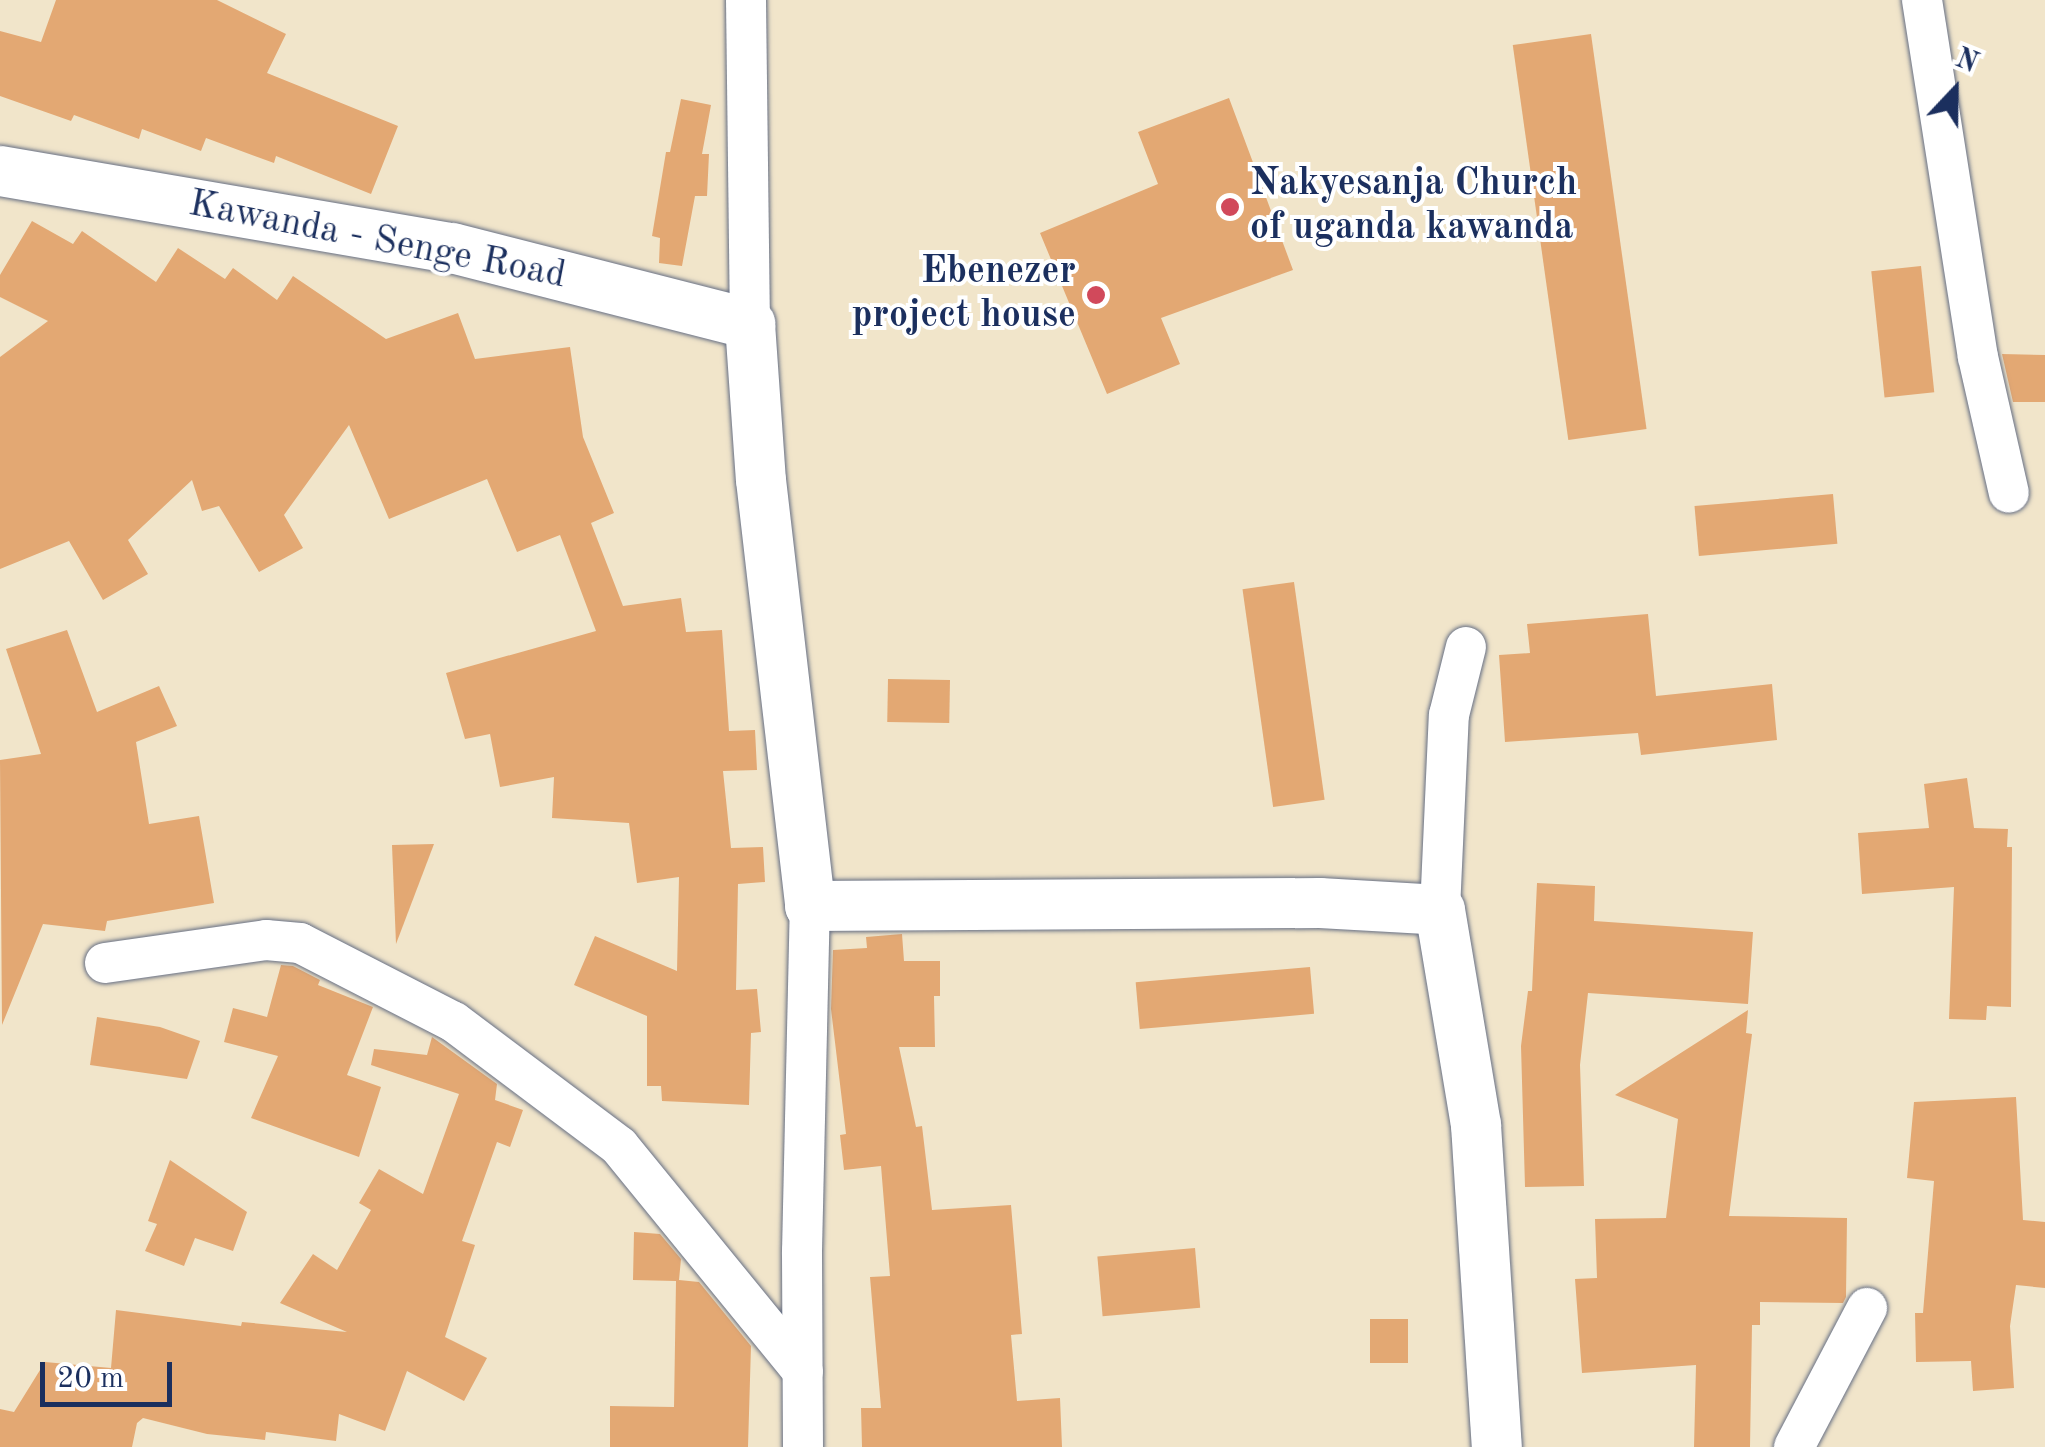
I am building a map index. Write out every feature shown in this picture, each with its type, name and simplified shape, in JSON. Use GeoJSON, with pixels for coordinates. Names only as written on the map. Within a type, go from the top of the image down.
{"type":"FeatureCollection","features":[{"type":"Feature","properties":{"kind":"street"},"geometry":{"type":"LineString","coordinates":[[746,0],[750,324],[761,480],[810,906],[803,1447]]}},
{"type":"Feature","properties":{"kind":"street"},"geometry":{"type":"LineString","coordinates":[[1922,0],[1978,357],[2008,493]]}},
{"type":"Feature","properties":{"kind":"street","name":"Kawanda - Senge Road"},"geometry":{"type":"LineString","coordinates":[[0,171],[452,248],[750,324]]}},
{"type":"Feature","properties":{"kind":"street"},"geometry":{"type":"LineString","coordinates":[[1466,647],[1449,715],[1440,910],[1476,1125],[1496,1447]]}},
{"type":"Feature","properties":{"kind":"street"},"geometry":{"type":"LineString","coordinates":[[810,906],[1320,903],[1440,910]]}},
{"type":"Feature","properties":{"kind":"street"},"geometry":{"type":"LineString","coordinates":[[105,964],[284,940],[318,951],[454,1022],[618,1146],[802,1372]]}},
{"type":"Feature","properties":{"kind":"street"},"geometry":{"type":"LineString","coordinates":[[1794,1447],[1867,1308]]}},
{"type":"Feature","properties":{"kind":"building"},"geometry":{"type":"Polygon","coordinates":[[[56,0],[217,0],[286,34],[267,73],[398,126],[371,194],[276,156],[274,163],[206,138],[201,151],[142,129],[139,139],[74,115],[71,121],[0,96],[0,31],[41,42],[56,0]]]}},
{"type":"Feature","properties":{"kind":"building"},"geometry":{"type":"Polygon","coordinates":[[[1591,34],[1647,429],[1568,440],[1513,45],[1591,34]]]}},
{"type":"Feature","properties":{"kind":"building"},"geometry":{"type":"Polygon","coordinates":[[[1229,98],[1293,270],[1161,318],[1180,364],[1107,394],[1040,233],[1158,184],[1138,132],[1229,98]]]}},
{"type":"Feature","properties":{"kind":"building"},"geometry":{"type":"Polygon","coordinates":[[[681,99],[711,105],[702,154],[709,154],[707,196],[695,196],[682,266],[659,263],[660,238],[652,236],[666,152],[670,152],[681,99]]]}},
{"type":"Feature","properties":{"kind":"building"},"geometry":{"type":"Polygon","coordinates":[[[32,221],[73,244],[82,231],[156,282],[178,248],[225,279],[233,268],[277,300],[293,276],[386,339],[458,313],[475,359],[570,347],[583,437],[614,513],[591,523],[623,606],[681,598],[686,632],[722,630],[729,731],[755,730],[757,770],[723,771],[731,848],[763,847],[765,882],[738,884],[736,990],[757,989],[761,1032],[751,1033],[749,1105],[662,1101],[661,1086],[647,1086],[647,1016],[574,985],[595,936],[677,971],[679,877],[637,883],[629,823],[552,818],[554,777],[500,787],[490,734],[465,739],[446,673],[596,631],[560,535],[517,552],[487,479],[389,519],[349,425],[284,515],[303,548],[259,572],[219,506],[202,511],[192,480],[128,540],[148,574],[103,600],[69,541],[0,569],[0,357],[48,321],[0,297],[0,275],[32,221]]]}},
{"type":"Feature","properties":{"kind":"building"},"geometry":{"type":"Polygon","coordinates":[[[1921,266],[1934,392],[1885,398],[1871,271],[1921,266]]]}},
{"type":"Feature","properties":{"kind":"building"},"geometry":{"type":"Polygon","coordinates":[[[2002,354],[2045,355],[2045,402],[2013,402],[2002,354]]]}},
{"type":"Feature","properties":{"kind":"building"},"geometry":{"type":"Polygon","coordinates":[[[1833,494],[1837,544],[1699,556],[1695,506],[1833,494]]]}},
{"type":"Feature","properties":{"kind":"building"},"geometry":{"type":"Polygon","coordinates":[[[1294,582],[1325,800],[1273,807],[1243,589],[1294,582]]]}},
{"type":"Feature","properties":{"kind":"building"},"geometry":{"type":"Polygon","coordinates":[[[1648,614],[1656,696],[1772,684],[1777,740],[1641,755],[1638,733],[1505,742],[1499,655],[1530,653],[1527,624],[1648,614]]]}},
{"type":"Feature","properties":{"kind":"building"},"geometry":{"type":"Polygon","coordinates":[[[67,630],[97,712],[159,686],[177,726],[136,742],[149,824],[199,816],[214,903],[107,921],[105,931],[43,924],[2,1025],[0,760],[41,754],[6,649],[67,630]]]}},
{"type":"Feature","properties":{"kind":"building"},"geometry":{"type":"Polygon","coordinates":[[[888,679],[950,680],[949,723],[887,722],[888,679]]]}},
{"type":"Feature","properties":{"kind":"building"},"geometry":{"type":"Polygon","coordinates":[[[1967,778],[1974,828],[2008,829],[2007,847],[2012,847],[2011,1007],[1987,1006],[1986,1020],[1949,1019],[1954,887],[1862,894],[1858,833],[1929,828],[1924,784],[1967,778]]]}},
{"type":"Feature","properties":{"kind":"building"},"geometry":{"type":"Polygon","coordinates":[[[434,844],[396,944],[392,845],[434,844]]]}},
{"type":"Feature","properties":{"kind":"building"},"geometry":{"type":"Polygon","coordinates":[[[1537,883],[1595,886],[1594,921],[1753,932],[1748,1004],[1588,993],[1580,1065],[1584,1186],[1525,1187],[1521,1046],[1528,991],[1532,991],[1537,883]]]}},
{"type":"Feature","properties":{"kind":"building"},"geometry":{"type":"Polygon","coordinates":[[[902,934],[904,961],[940,961],[940,996],[934,996],[935,1047],[899,1047],[916,1127],[922,1126],[932,1210],[1011,1205],[1022,1334],[1011,1335],[1017,1401],[1060,1398],[1062,1447],[862,1447],[861,1408],[881,1408],[870,1277],[890,1276],[881,1166],[844,1170],[840,1135],[846,1134],[831,1009],[833,950],[867,948],[866,937],[902,934]]]}},
{"type":"Feature","properties":{"kind":"building"},"geometry":{"type":"Polygon","coordinates":[[[281,965],[293,966],[320,980],[318,985],[373,1007],[347,1075],[381,1087],[359,1157],[251,1118],[278,1056],[224,1042],[233,1008],[267,1017],[281,965]]]}},
{"type":"Feature","properties":{"kind":"building"},"geometry":{"type":"Polygon","coordinates":[[[1310,967],[1314,1014],[1140,1029],[1136,982],[1310,967]]]}},
{"type":"Feature","properties":{"kind":"building"},"geometry":{"type":"Polygon","coordinates":[[[1748,1010],[1746,1033],[1752,1034],[1729,1216],[1847,1218],[1846,1297],[1843,1303],[1760,1302],[1760,1325],[1752,1325],[1750,1447],[1694,1447],[1696,1365],[1582,1373],[1575,1279],[1597,1278],[1595,1219],[1666,1218],[1678,1119],[1615,1095],[1748,1010]]]}},
{"type":"Feature","properties":{"kind":"building"},"geometry":{"type":"Polygon","coordinates":[[[97,1017],[160,1027],[200,1041],[187,1079],[90,1065],[97,1017]]]}},
{"type":"Feature","properties":{"kind":"building"},"geometry":{"type":"Polygon","coordinates":[[[432,1037],[497,1084],[495,1100],[523,1110],[510,1147],[497,1142],[462,1241],[475,1245],[445,1337],[487,1358],[464,1401],[407,1371],[385,1431],[339,1414],[336,1441],[266,1432],[265,1440],[207,1434],[143,1418],[137,1423],[132,1447],[0,1447],[0,1409],[14,1412],[45,1362],[111,1368],[116,1310],[241,1326],[242,1322],[347,1332],[280,1303],[313,1254],[337,1270],[371,1210],[359,1203],[379,1169],[423,1194],[459,1094],[371,1065],[374,1049],[427,1055],[432,1037]]]}},
{"type":"Feature","properties":{"kind":"building"},"geometry":{"type":"Polygon","coordinates":[[[2016,1097],[2023,1220],[2045,1222],[2045,1288],[2016,1285],[2010,1326],[2014,1388],[1973,1391],[1971,1361],[1916,1362],[1915,1313],[1923,1313],[1934,1181],[1907,1178],[1914,1102],[2016,1097]]]}},
{"type":"Feature","properties":{"kind":"building"},"geometry":{"type":"Polygon","coordinates":[[[170,1160],[247,1212],[233,1251],[195,1238],[184,1266],[145,1251],[157,1224],[148,1221],[170,1160]]]}},
{"type":"Feature","properties":{"kind":"building"},"geometry":{"type":"Polygon","coordinates":[[[634,1232],[660,1234],[681,1259],[679,1280],[699,1282],[751,1346],[748,1447],[610,1447],[610,1406],[674,1407],[676,1281],[633,1280],[634,1232]]]}},
{"type":"Feature","properties":{"kind":"building"},"geometry":{"type":"Polygon","coordinates":[[[1195,1248],[1200,1308],[1103,1316],[1097,1257],[1195,1248]]]}},
{"type":"Feature","properties":{"kind":"building"},"geometry":{"type":"Polygon","coordinates":[[[1370,1319],[1408,1319],[1408,1363],[1370,1363],[1370,1319]]]}},
{"type":"Feature","properties":{"kind":"place","name":"Nakyesanja Church of uganda kawanda"},"geometry":{"type":"Point","coordinates":[1230,207]}},
{"type":"Feature","properties":{"kind":"place","name":"Ebenezer project house"},"geometry":{"type":"Point","coordinates":[1096,295]}}]}
